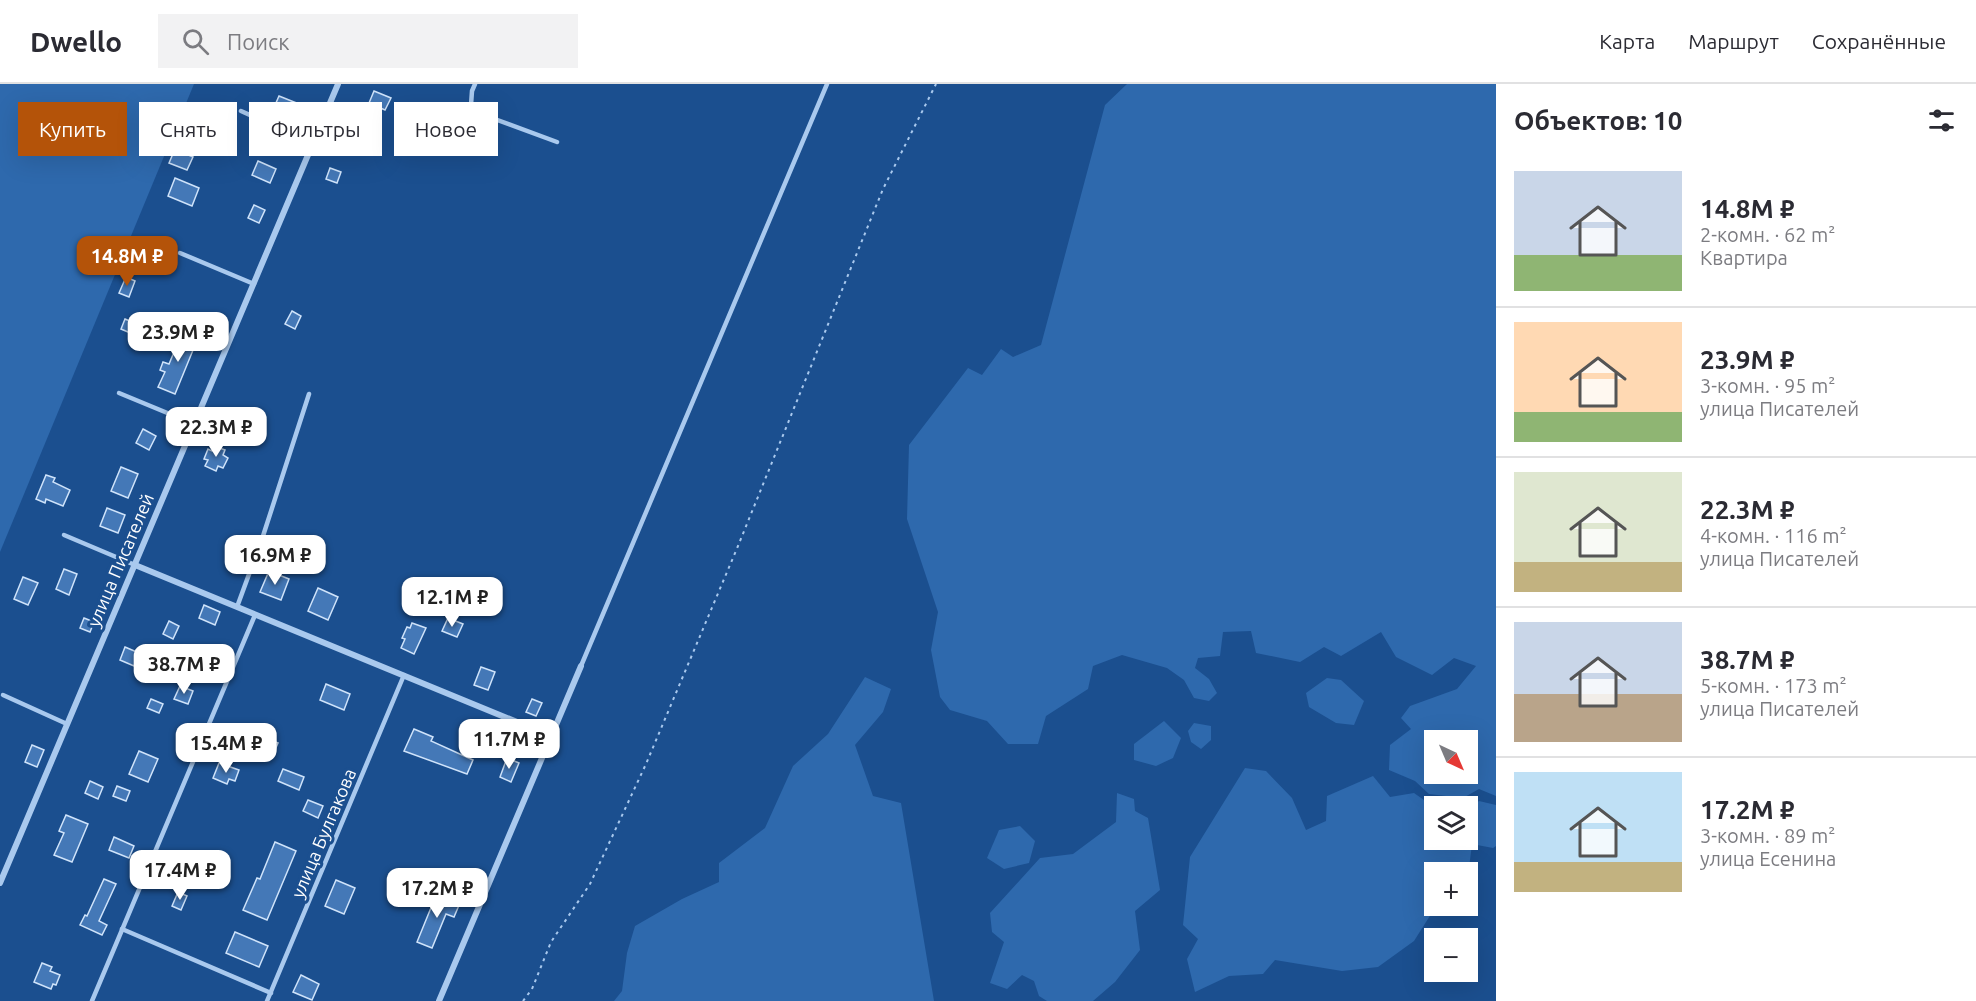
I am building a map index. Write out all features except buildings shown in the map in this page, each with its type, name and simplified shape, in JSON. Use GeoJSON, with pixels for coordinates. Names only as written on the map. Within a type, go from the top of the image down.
{"type":"FeatureCollection","features":[{"type":"Feature","properties":{"kind":"street","name":"улица Писателей"},"geometry":{"type":"LineString","coordinates":[[330,102],[338,84]]}},
{"type":"Feature","properties":{"kind":"street","name":"улица Писателей"},"geometry":{"type":"LineString","coordinates":[[0,881],[308,156]]}},
{"type":"Feature","properties":{"kind":"street"},"geometry":{"type":"LineString","coordinates":[[135,565],[551,736]]}},
{"type":"Feature","properties":{"kind":"street"},"geometry":{"type":"LineString","coordinates":[[439,1001],[581,666]]}},
{"type":"Feature","properties":{"kind":"lane"},"geometry":{"type":"LineString","coordinates":[[475,84],[471,105],[481,114],[557,142]]}},
{"type":"Feature","properties":{"kind":"lane"},"geometry":{"type":"LineString","coordinates":[[581,666],[827,84]]}},
{"type":"Feature","properties":{"kind":"lane"},"geometry":{"type":"LineString","coordinates":[[241,111],[249,115]]}},
{"type":"Feature","properties":{"kind":"lane"},"geometry":{"type":"LineString","coordinates":[[180,253],[254,284]]}},
{"type":"Feature","properties":{"kind":"lane"},"geometry":{"type":"LineString","coordinates":[[119,393],[194,424]]}},
{"type":"Feature","properties":{"kind":"lane"},"geometry":{"type":"LineString","coordinates":[[237,607],[263,536],[309,394]]}},
{"type":"Feature","properties":{"kind":"lane"},"geometry":{"type":"LineString","coordinates":[[64,534],[135,565]]}},
{"type":"Feature","properties":{"kind":"lane"},"geometry":{"type":"LineString","coordinates":[[92,1001],[255,615]]}},
{"type":"Feature","properties":{"kind":"lane","name":"улица Булгакова"},"geometry":{"type":"LineString","coordinates":[[267,1001],[404,675]]}},
{"type":"Feature","properties":{"kind":"lane"},"geometry":{"type":"LineString","coordinates":[[3,695],[67,724]]}},
{"type":"Feature","properties":{"kind":"lane"},"geometry":{"type":"LineString","coordinates":[[122,929],[271,993]]}},
{"type":"Feature","properties":{"kind":"path"},"geometry":{"type":"LineString","coordinates":[[524,1001],[532,989],[551,942],[590,884],[646,764],[883,189],[936,84]]}},
{"type":"Feature","properties":{"kind":"shaded area"},"geometry":{"type":"Polygon","coordinates":[[[0,84],[194,84],[187,102],[139,102],[139,156],[164,156],[0,552],[0,84]]]}},
{"type":"Feature","properties":{"kind":"shaded area"},"geometry":{"type":"Polygon","coordinates":[[[1127,84],[1496,84],[1496,796],[1479,789],[1467,796],[1429,794],[1415,781],[1389,770],[1390,745],[1411,729],[1401,718],[1410,706],[1457,689],[1476,666],[1454,658],[1432,675],[1396,657],[1381,632],[1341,656],[1324,647],[1300,662],[1256,653],[1251,631],[1223,632],[1220,656],[1198,658],[1195,668],[1209,679],[1217,693],[1209,701],[1194,698],[1184,680],[1167,668],[1122,655],[1093,666],[1088,689],[1046,716],[1038,744],[1008,744],[987,721],[950,710],[940,697],[931,650],[938,612],[907,519],[909,445],[968,368],[982,375],[1001,349],[1013,357],[1041,345],[1105,105],[1127,84]]]}},
{"type":"Feature","properties":{"kind":"shaded area"},"geometry":{"type":"Polygon","coordinates":[[[865,677],[891,689],[883,712],[855,745],[873,796],[901,803],[934,1001],[614,1001],[622,991],[627,953],[635,926],[682,899],[719,882],[719,863],[765,828],[793,766],[828,734],[865,677]]]}},
{"type":"Feature","properties":{"kind":"shaded area"},"geometry":{"type":"Polygon","coordinates":[[[1327,678],[1341,680],[1364,701],[1354,725],[1336,723],[1309,707],[1306,693],[1327,678]]]}},
{"type":"Feature","properties":{"kind":"shaded area"},"geometry":{"type":"Polygon","coordinates":[[[1164,721],[1181,738],[1173,758],[1156,766],[1134,760],[1134,744],[1164,721]]]}},
{"type":"Feature","properties":{"kind":"shaded area"},"geometry":{"type":"Polygon","coordinates":[[[1194,723],[1211,726],[1211,740],[1201,749],[1191,742],[1188,731],[1194,723]]]}},
{"type":"Feature","properties":{"kind":"shaded area"},"geometry":{"type":"Polygon","coordinates":[[[1245,768],[1266,771],[1292,798],[1306,830],[1326,821],[1327,796],[1373,776],[1390,797],[1414,793],[1424,800],[1424,850],[1471,850],[1470,862],[1424,862],[1424,916],[1430,916],[1414,941],[1378,967],[1342,971],[1275,960],[1263,974],[1229,976],[1195,992],[1187,959],[1198,939],[1183,925],[1190,857],[1245,768]]]}},
{"type":"Feature","properties":{"kind":"shaded area"},"geometry":{"type":"Polygon","coordinates":[[[1117,793],[1134,799],[1135,811],[1148,818],[1160,890],[1135,911],[1140,950],[1115,982],[1093,1001],[1047,1001],[1039,996],[1034,981],[1022,975],[1007,989],[990,983],[1004,942],[992,932],[990,913],[1040,858],[1073,854],[1116,822],[1117,793]]]}},
{"type":"Feature","properties":{"kind":"shaded area"},"geometry":{"type":"Polygon","coordinates":[[[1479,801],[1496,805],[1496,846],[1493,848],[1478,845],[1479,801]]]}},
{"type":"Feature","properties":{"kind":"shaded area"},"geometry":{"type":"Polygon","coordinates":[[[1020,826],[1035,841],[1029,863],[1004,869],[987,858],[999,830],[1020,826]]]}}]}
